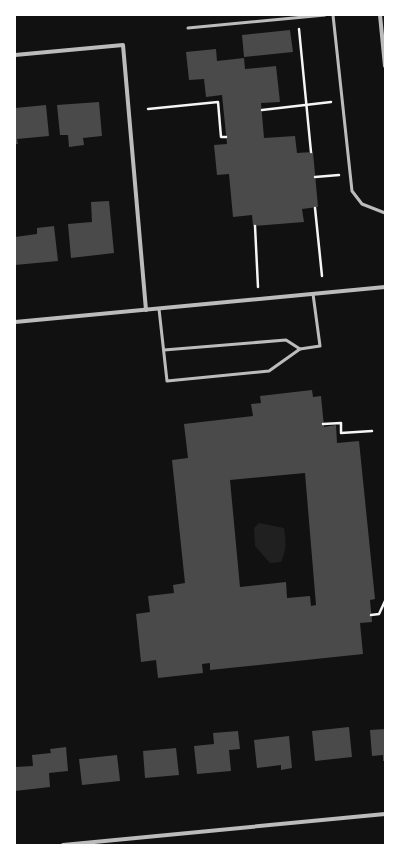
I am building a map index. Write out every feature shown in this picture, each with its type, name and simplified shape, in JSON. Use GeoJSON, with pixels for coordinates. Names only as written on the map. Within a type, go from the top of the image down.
{"type":"FeatureCollection","features":[{"type":"Feature","properties":{"kind":"street"},"geometry":{"type":"LineString","coordinates":[[380,15],[383,23],[385,66]]}},
{"type":"Feature","properties":{"kind":"street"},"geometry":{"type":"LineString","coordinates":[[15,55],[123,45],[146,310]]}},
{"type":"Feature","properties":{"kind":"street"},"geometry":{"type":"LineString","coordinates":[[15,322],[385,287]]}},
{"type":"Feature","properties":{"kind":"street"},"geometry":{"type":"LineString","coordinates":[[63,845],[385,814]]}},
{"type":"Feature","properties":{"kind":"lane"},"geometry":{"type":"LineString","coordinates":[[188,28],[325,15]]}},
{"type":"Feature","properties":{"kind":"lane"},"geometry":{"type":"LineString","coordinates":[[333,15],[352,191],[362,204],[385,213]]}},
{"type":"Feature","properties":{"kind":"lane"},"geometry":{"type":"LineString","coordinates":[[159,309],[166,382],[269,371],[300,349],[320,346],[313,294]]}},
{"type":"Feature","properties":{"kind":"lane"},"geometry":{"type":"LineString","coordinates":[[164,350],[286,340],[300,349]]}},
{"type":"Feature","properties":{"kind":"path"},"geometry":{"type":"LineString","coordinates":[[299,28],[311,152]]}},
{"type":"Feature","properties":{"kind":"path"},"geometry":{"type":"LineString","coordinates":[[148,109],[218,102],[221,137],[226,137]]}},
{"type":"Feature","properties":{"kind":"path"},"geometry":{"type":"LineString","coordinates":[[262,110],[333,102]]}},
{"type":"Feature","properties":{"kind":"path"},"geometry":{"type":"LineString","coordinates":[[315,177],[340,175]]}},
{"type":"Feature","properties":{"kind":"path"},"geometry":{"type":"LineString","coordinates":[[315,208],[322,276]]}},
{"type":"Feature","properties":{"kind":"path"},"geometry":{"type":"LineString","coordinates":[[255,226],[258,287]]}},
{"type":"Feature","properties":{"kind":"path"},"geometry":{"type":"LineString","coordinates":[[323,424],[341,423],[341,433],[372,432]]}},
{"type":"Feature","properties":{"kind":"path"},"geometry":{"type":"LineString","coordinates":[[371,615],[379,614],[385,601]]}},
{"type":"Feature","properties":{"kind":"shaded area"},"geometry":{"type":"Polygon","coordinates":[[[259,523],[284,528],[286,545],[281,562],[270,563],[255,546],[254,528],[259,523]]]}},
{"type":"Feature","properties":{"kind":"building"},"geometry":{"type":"Polygon","coordinates":[[[290,30],[293,52],[244,57],[242,35],[290,30]]]}},
{"type":"Feature","properties":{"kind":"building"},"geometry":{"type":"Polygon","coordinates":[[[216,49],[217,61],[244,58],[245,69],[276,66],[280,102],[261,103],[264,138],[295,136],[297,153],[313,152],[318,207],[302,209],[304,222],[253,226],[252,215],[233,217],[229,174],[217,175],[214,145],[227,144],[222,95],[206,97],[204,79],[189,80],[186,52],[216,49]]]}},
{"type":"Feature","properties":{"kind":"building"},"geometry":{"type":"Polygon","coordinates":[[[99,102],[102,136],[83,138],[84,145],[69,147],[68,135],[60,135],[57,105],[99,102]]]}},
{"type":"Feature","properties":{"kind":"building"},"geometry":{"type":"Polygon","coordinates":[[[46,105],[49,136],[17,139],[18,144],[15,144],[15,108],[46,105]]]}},
{"type":"Feature","properties":{"kind":"building"},"geometry":{"type":"Polygon","coordinates":[[[109,201],[114,253],[71,258],[68,224],[92,222],[91,202],[109,201]]]}},
{"type":"Feature","properties":{"kind":"building"},"geometry":{"type":"Polygon","coordinates":[[[54,226],[58,261],[15,265],[15,237],[37,234],[37,228],[54,226]]]}},
{"type":"Feature","properties":{"kind":"building"},"geometry":{"type":"Polygon","coordinates":[[[312,390],[313,397],[321,396],[324,427],[336,425],[337,443],[359,441],[375,599],[370,600],[372,622],[360,623],[363,654],[210,670],[210,663],[202,664],[203,673],[158,678],[156,660],[141,662],[136,614],[150,612],[148,596],[174,593],[173,585],[185,583],[172,460],[188,458],[184,424],[253,416],[251,404],[261,403],[260,396],[312,390]],[[305,473],[230,480],[240,587],[286,582],[287,598],[310,596],[311,606],[316,605],[305,473]]]}},
{"type":"Feature","properties":{"kind":"building"},"geometry":{"type":"Polygon","coordinates":[[[349,727],[352,757],[315,761],[312,731],[349,727]]]}},
{"type":"Feature","properties":{"kind":"building"},"geometry":{"type":"Polygon","coordinates":[[[385,729],[385,761],[383,761],[383,755],[372,756],[370,730],[385,729]]]}},
{"type":"Feature","properties":{"kind":"building"},"geometry":{"type":"Polygon","coordinates":[[[238,731],[240,749],[229,750],[231,771],[197,774],[194,746],[214,744],[213,733],[238,731]]]}},
{"type":"Feature","properties":{"kind":"building"},"geometry":{"type":"Polygon","coordinates":[[[289,736],[292,768],[281,770],[281,765],[257,768],[254,740],[289,736]]]}},
{"type":"Feature","properties":{"kind":"building"},"geometry":{"type":"Polygon","coordinates":[[[66,747],[68,771],[49,773],[50,787],[15,791],[15,767],[33,766],[32,755],[51,753],[50,749],[66,747]]]}},
{"type":"Feature","properties":{"kind":"building"},"geometry":{"type":"Polygon","coordinates":[[[176,748],[179,775],[145,778],[143,751],[176,748]]]}},
{"type":"Feature","properties":{"kind":"building"},"geometry":{"type":"Polygon","coordinates":[[[117,755],[120,781],[82,785],[79,759],[117,755]]]}}]}
